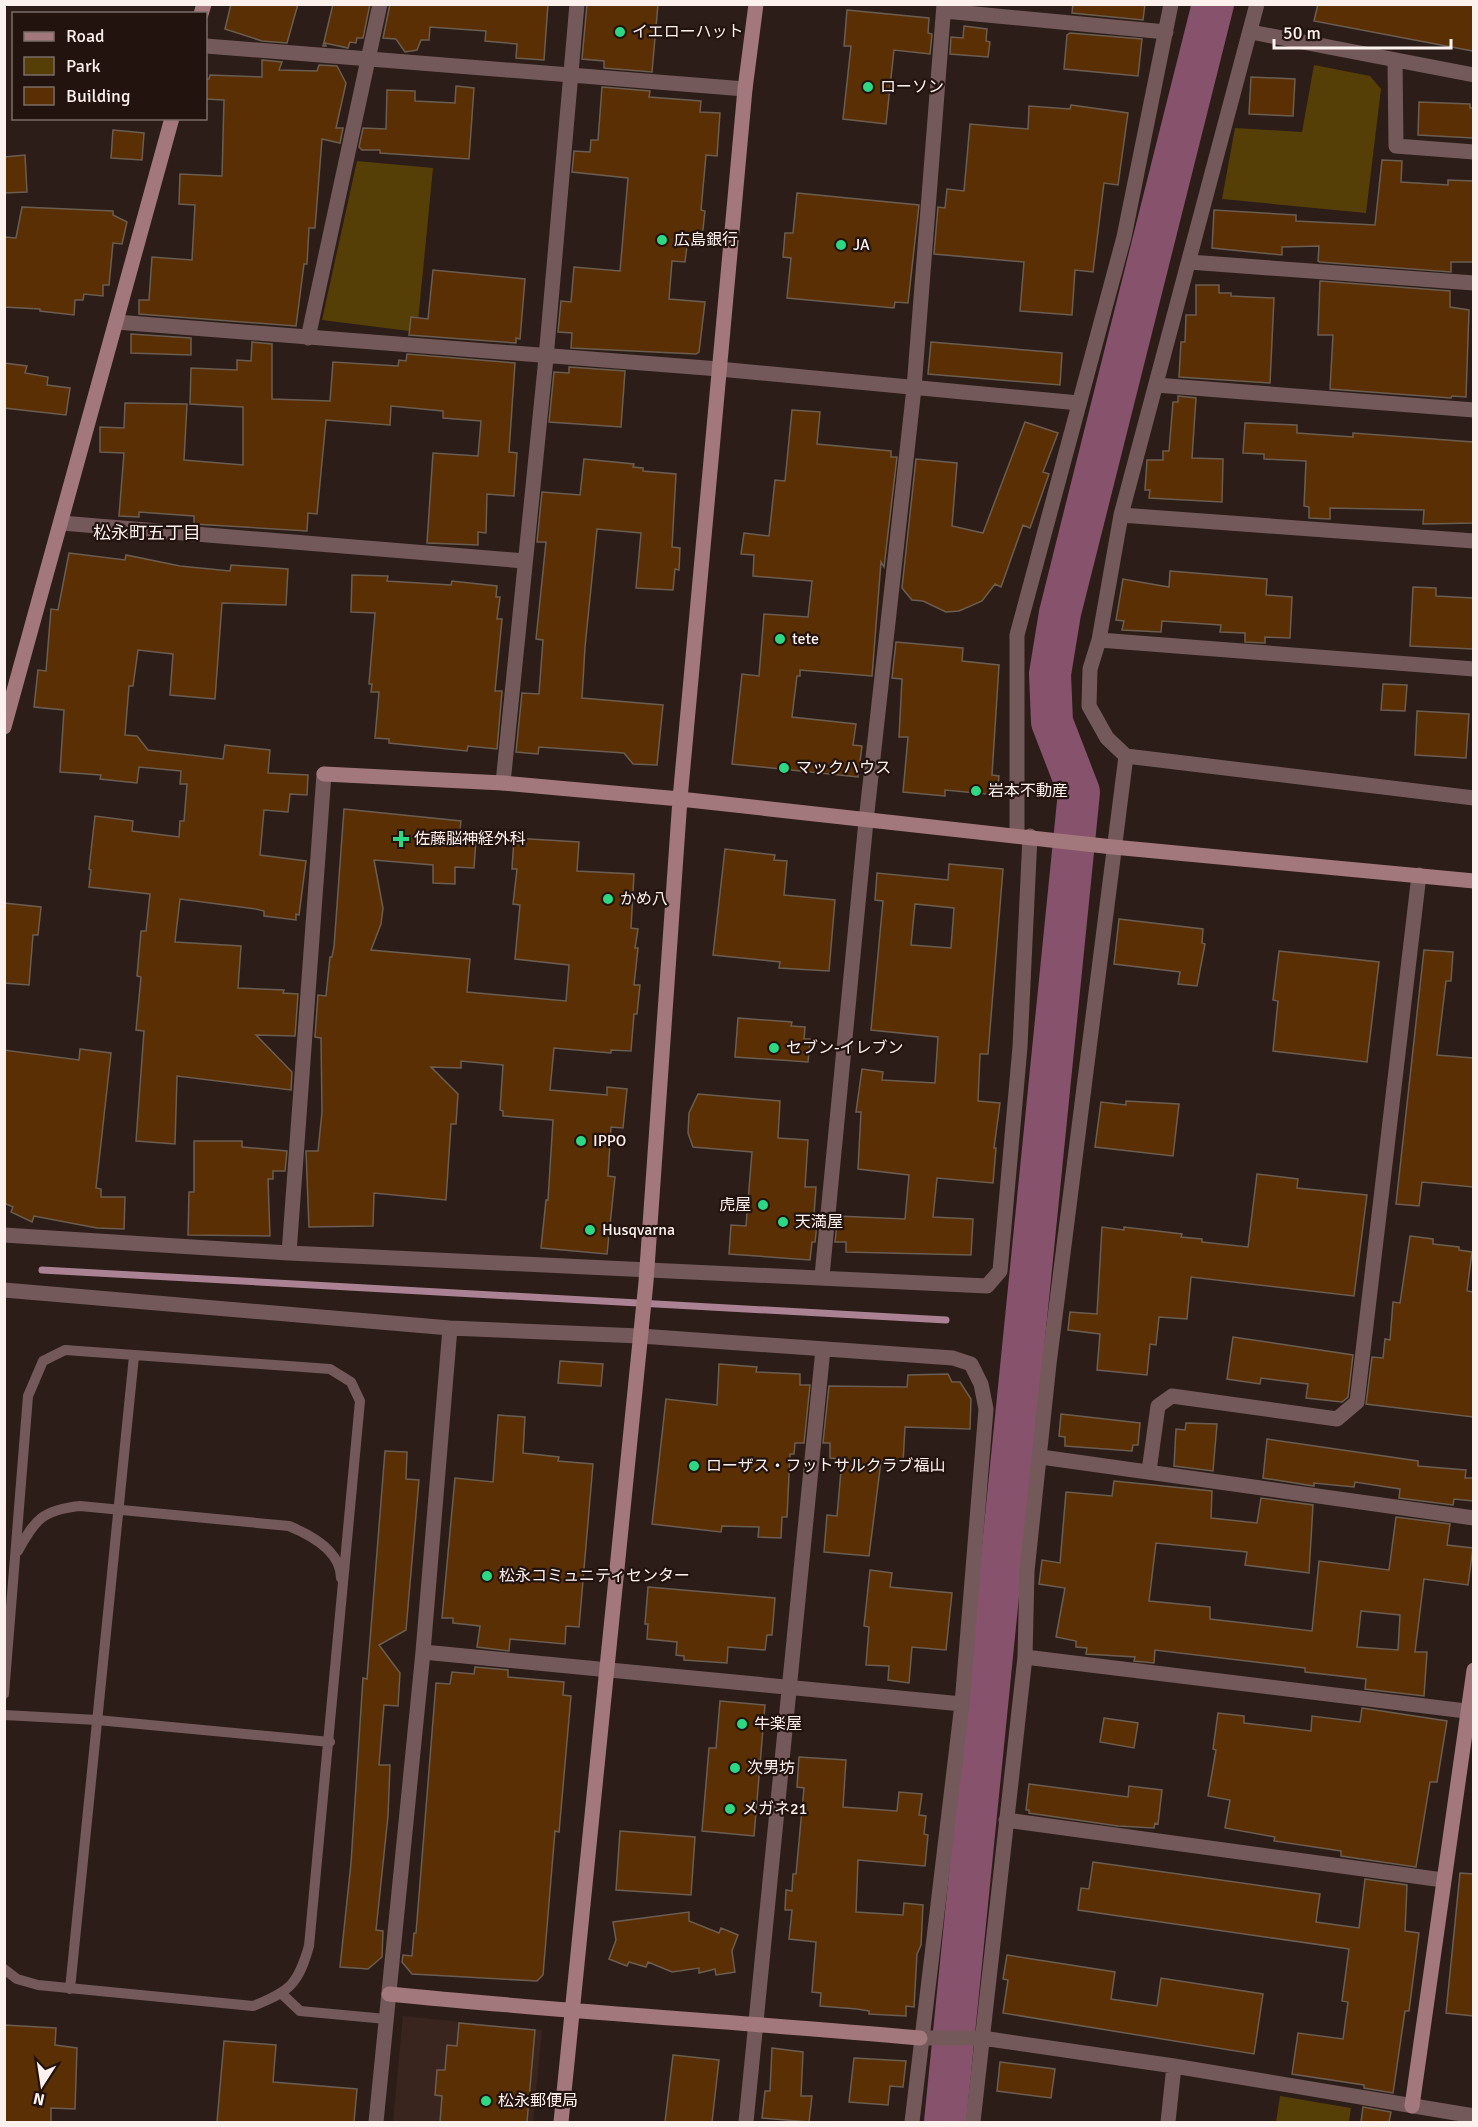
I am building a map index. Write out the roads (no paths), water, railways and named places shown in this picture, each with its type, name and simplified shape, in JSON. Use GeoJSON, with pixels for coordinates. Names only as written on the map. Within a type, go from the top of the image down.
{"type":"FeatureCollection","features":[{"type":"Feature","properties":{"kind":"street"},"geometry":{"type":"LineString","coordinates":[[308,338],[380,4]]}},
{"type":"Feature","properties":{"kind":"street"},"geometry":{"type":"LineString","coordinates":[[503,783],[546,358],[577,4]]}},
{"type":"Feature","properties":{"kind":"street"},"geometry":{"type":"LineString","coordinates":[[561,2122],[646,1275],[680,799],[745,89],[756,4]]}},
{"type":"Feature","properties":{"kind":"street"},"geometry":{"type":"LineString","coordinates":[[4,1234],[646,1275],[822,1276],[987,1286],[1000,1271],[1020,1047],[1030,836],[1017,634],[1124,237],[1171,4]]}},
{"type":"Feature","properties":{"kind":"street"},"geometry":{"type":"LineString","coordinates":[[1257,4],[1120,515],[1099,640],[1090,669],[1089,706],[1107,738],[1126,756],[1473,798]]}},
{"type":"Feature","properties":{"kind":"street"},"geometry":{"type":"LineString","coordinates":[[822,1276],[866,821],[914,388],[944,8],[1166,32]]}},
{"type":"Feature","properties":{"kind":"street"},"geometry":{"type":"LineString","coordinates":[[1251,32],[1473,75]]}},
{"type":"Feature","properties":{"kind":"street"},"geometry":{"type":"LineString","coordinates":[[207,46],[745,89]]}},
{"type":"Feature","properties":{"kind":"street"},"geometry":{"type":"LineString","coordinates":[[1395,60],[1396,146],[1473,152]]}},
{"type":"Feature","properties":{"kind":"street"},"geometry":{"type":"LineString","coordinates":[[4,728],[171,120]]}},
{"type":"Feature","properties":{"kind":"street"},"geometry":{"type":"LineString","coordinates":[[1189,262],[1473,283]]}},
{"type":"Feature","properties":{"kind":"street"},"geometry":{"type":"LineString","coordinates":[[116,322],[546,358],[719,369],[1079,403]]}},
{"type":"Feature","properties":{"kind":"street"},"geometry":{"type":"LineString","coordinates":[[1156,385],[1473,410]]}},
{"type":"Feature","properties":{"kind":"street"},"geometry":{"type":"LineString","coordinates":[[1120,515],[1473,541]]}},
{"type":"Feature","properties":{"kind":"street"},"geometry":{"type":"LineString","coordinates":[[61,524],[525,561]]}},
{"type":"Feature","properties":{"kind":"street"},"geometry":{"type":"LineString","coordinates":[[1099,640],[1473,669]]}},
{"type":"Feature","properties":{"kind":"street"},"geometry":{"type":"LineString","coordinates":[[973,2122],[1025,1657],[1027,1571],[1041,1457],[1049,1364],[1126,756]]}},
{"type":"Feature","properties":{"kind":"street"},"geometry":{"type":"LineString","coordinates":[[289,1253],[324,774],[503,783],[680,799],[1113,847],[1473,881]]}},
{"type":"Feature","properties":{"kind":"street"},"geometry":{"type":"LineString","coordinates":[[1149,1471],[1158,1406],[1172,1396],[1336,1419],[1357,1402],[1419,875]]}},
{"type":"Feature","properties":{"kind":"street"},"geometry":{"type":"LineString","coordinates":[[4,1290],[450,1328],[640,1336],[952,1358],[971,1364],[981,1384],[986,1408],[962,1704],[920,2038],[912,2122]]}},
{"type":"Feature","properties":{"kind":"street"},"geometry":{"type":"LineString","coordinates":[[376,2122],[423,1652],[450,1328]]}},
{"type":"Feature","properties":{"kind":"street"},"geometry":{"type":"LineString","coordinates":[[746,2122],[823,1349]]}},
{"type":"Feature","properties":{"kind":"street"},"geometry":{"type":"LineString","coordinates":[[1041,1457],[1473,1518]]}},
{"type":"Feature","properties":{"kind":"street"},"geometry":{"type":"LineString","coordinates":[[423,1652],[962,1704]]}},
{"type":"Feature","properties":{"kind":"street"},"geometry":{"type":"LineString","coordinates":[[1025,1657],[1471,1712]]}},
{"type":"Feature","properties":{"kind":"street"},"geometry":{"type":"LineString","coordinates":[[1412,2106],[1443,1880],[1471,1712],[1473,1670]]}},
{"type":"Feature","properties":{"kind":"street"},"geometry":{"type":"LineString","coordinates":[[1006,1820],[1443,1880]]}},
{"type":"Feature","properties":{"kind":"street"},"geometry":{"type":"LineString","coordinates":[[389,1994],[572,2012],[920,2038],[982,2038],[1174,2066],[1473,2116]]}},
{"type":"Feature","properties":{"kind":"street"},"geometry":{"type":"LineString","coordinates":[[1168,2122],[1174,2066]]}},
{"type":"Feature","properties":{"kind":"lane"},"geometry":{"type":"LineString","coordinates":[[4,1694],[28,1396],[43,1360],[65,1350],[330,1369],[351,1382],[360,1401],[330,1742],[309,1946],[302,1972],[282,1995],[253,2006],[70,1989],[17,1979],[4,1969]]}},
{"type":"Feature","properties":{"kind":"lane"},"geometry":{"type":"LineString","coordinates":[[70,1989],[134,1356]]}},
{"type":"Feature","properties":{"kind":"lane"},"geometry":{"type":"LineString","coordinates":[[17,1554],[32,1524],[57,1508],[80,1506],[119,1509],[289,1526],[311,1535],[328,1550],[341,1570],[341,1606]]}},
{"type":"Feature","properties":{"kind":"lane"},"geometry":{"type":"LineString","coordinates":[[4,1715],[97,1720],[330,1742]]}},
{"type":"Feature","properties":{"kind":"lane"},"geometry":{"type":"LineString","coordinates":[[282,1995],[300,2011],[386,2019]]}},
{"type":"Feature","properties":{"kind":"waterway"},"geometry":{"type":"LineString","coordinates":[[945,2122],[1079,792],[1052,722],[1050,674],[1060,613],[1213,4]]}},
{"type":"Feature","properties":{"kind":"waterway"},"geometry":{"type":"LineString","coordinates":[[42,1270],[946,1320]]}},
{"type":"Feature","properties":{"kind":"place","name":"イエローハット"},"geometry":{"type":"Point","coordinates":[620,32]}},
{"type":"Feature","properties":{"kind":"place","name":"ローソン"},"geometry":{"type":"Point","coordinates":[868,87]}},
{"type":"Feature","properties":{"kind":"place","name":"広島銀行"},"geometry":{"type":"Point","coordinates":[662,240]}},
{"type":"Feature","properties":{"kind":"place","name":"JA"},"geometry":{"type":"Point","coordinates":[841,245]}},
{"type":"Feature","properties":{"kind":"place","name":"tete"},"geometry":{"type":"Point","coordinates":[780,639]}},
{"type":"Feature","properties":{"kind":"place","name":"マックハウス"},"geometry":{"type":"Point","coordinates":[784,768]}},
{"type":"Feature","properties":{"kind":"place","name":"岩本不動産"},"geometry":{"type":"Point","coordinates":[976,791]}},
{"type":"Feature","properties":{"kind":"place","name":"佐藤脳神経外科"},"geometry":{"type":"Point","coordinates":[401,839]}},
{"type":"Feature","properties":{"kind":"place","name":"かめ八"},"geometry":{"type":"Point","coordinates":[608,899]}},
{"type":"Feature","properties":{"kind":"place","name":"セブン-イレブン"},"geometry":{"type":"Point","coordinates":[774,1048]}},
{"type":"Feature","properties":{"kind":"place","name":"IPPO"},"geometry":{"type":"Point","coordinates":[581,1141]}},
{"type":"Feature","properties":{"kind":"place","name":"虎屋"},"geometry":{"type":"Point","coordinates":[763,1205]}},
{"type":"Feature","properties":{"kind":"place","name":"天満屋"},"geometry":{"type":"Point","coordinates":[783,1222]}},
{"type":"Feature","properties":{"kind":"place","name":"Husqvarna"},"geometry":{"type":"Point","coordinates":[590,1230]}},
{"type":"Feature","properties":{"kind":"place","name":"ローザス・フットサルクラブ福山"},"geometry":{"type":"Point","coordinates":[694,1466]}},
{"type":"Feature","properties":{"kind":"place","name":"松永コミュニティセンター"},"geometry":{"type":"Point","coordinates":[487,1576]}},
{"type":"Feature","properties":{"kind":"place","name":"牛楽屋"},"geometry":{"type":"Point","coordinates":[742,1724]}},
{"type":"Feature","properties":{"kind":"place","name":"次男坊"},"geometry":{"type":"Point","coordinates":[735,1768]}},
{"type":"Feature","properties":{"kind":"place","name":"メガネ21"},"geometry":{"type":"Point","coordinates":[730,1809]}},
{"type":"Feature","properties":{"kind":"place","name":"松永郵便局"},"geometry":{"type":"Point","coordinates":[486,2101]}},
{"type":"Feature","properties":{"kind":"district","name":"松永町五丁目"},"geometry":{"type":"Point","coordinates":[147,533]}}]}
